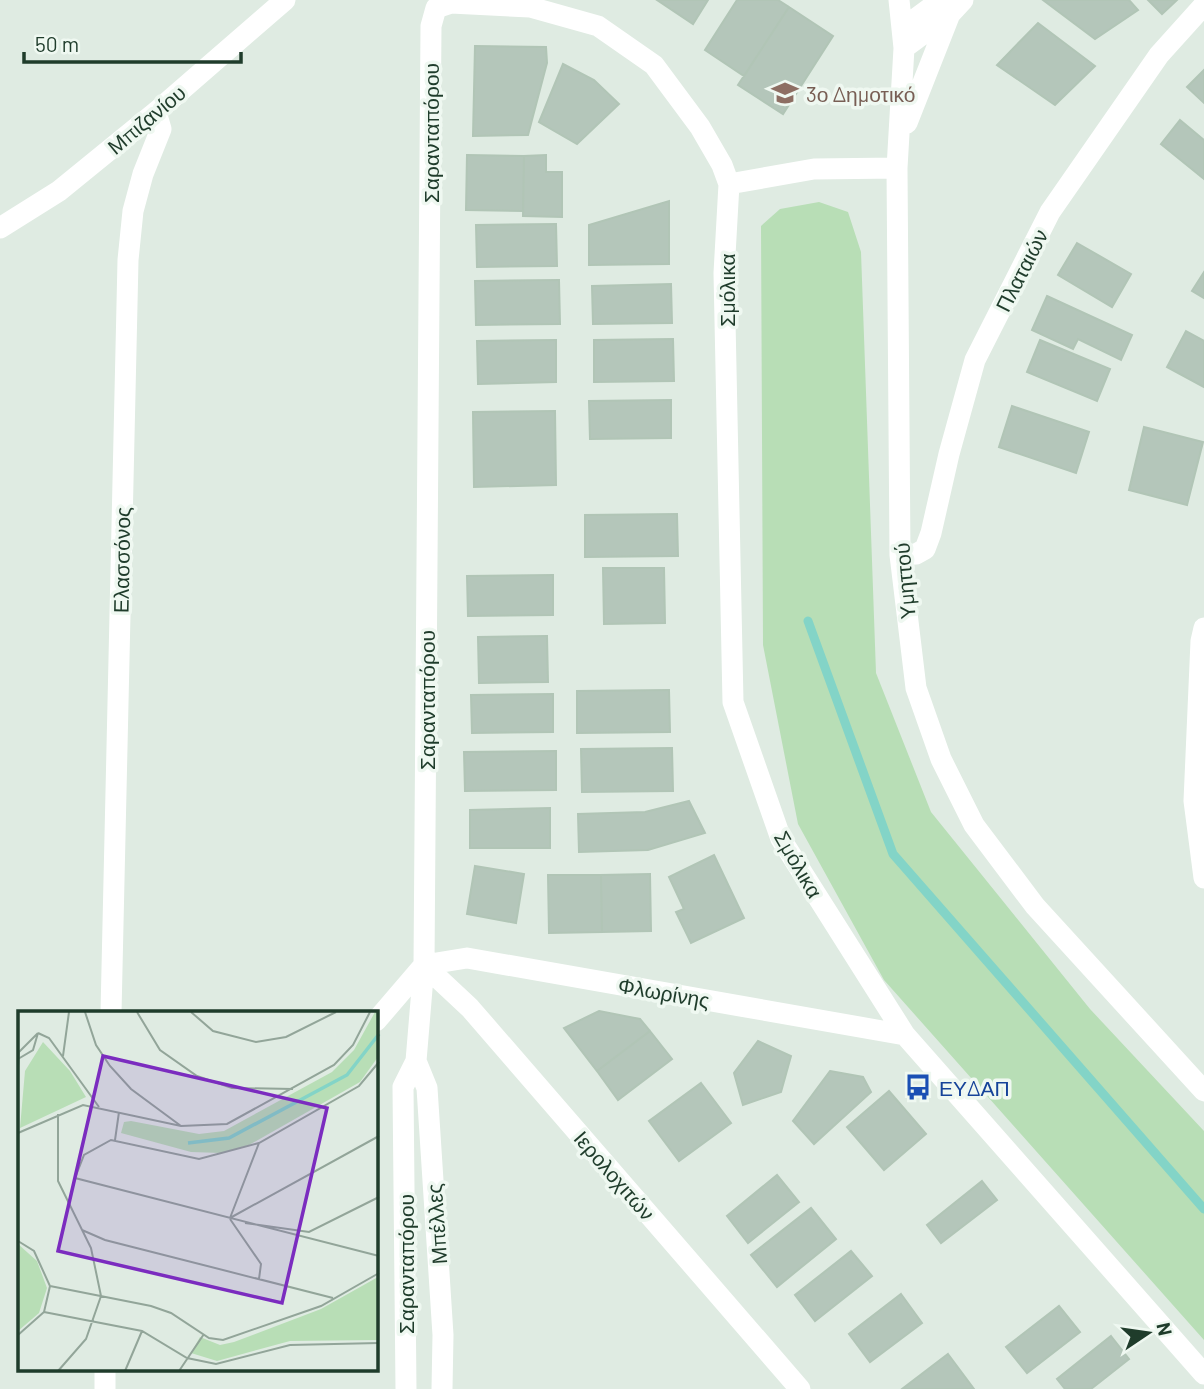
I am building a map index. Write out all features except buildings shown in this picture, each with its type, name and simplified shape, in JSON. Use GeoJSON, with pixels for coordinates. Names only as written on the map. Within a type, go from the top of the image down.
{"type":"FeatureCollection","features":[{"type":"Feature","properties":{"kind":"street","name":"Μπιζανίου"},"geometry":{"type":"LineString","coordinates":[[0,228],[60,191],[156,113],[285,0]]}},
{"type":"Feature","properties":{"kind":"street","name":"Υμηττού"},"geometry":{"type":"LineString","coordinates":[[899,0],[904,38],[898,158],[900,555],[916,688],[941,759],[974,825],[1035,906],[1204,1091]]}},
{"type":"Feature","properties":{"kind":"street","name":"Σμόλικα"},"geometry":{"type":"LineString","coordinates":[[436,8],[451,3],[530,7],[598,26],[654,65],[700,127],[722,165],[729,184],[724,273],[733,702],[781,839],[905,1035],[1204,1374]]}},
{"type":"Feature","properties":{"kind":"street"},"geometry":{"type":"LineString","coordinates":[[904,38],[951,5]]}},
{"type":"Feature","properties":{"kind":"street"},"geometry":{"type":"LineString","coordinates":[[729,184],[898,158],[914,104],[951,5]]}},
{"type":"Feature","properties":{"kind":"street","name":"Πλαταιών"},"geometry":{"type":"LineString","coordinates":[[900,555],[916,554],[925,549],[975,360],[1050,212],[1159,55],[1204,5]]}},
{"type":"Feature","properties":{"kind":"street","name":"Σαρανταπόρου"},"geometry":{"type":"LineString","coordinates":[[405,1389],[403,1087],[416,1061],[424,965],[431,26],[436,8]]}},
{"type":"Feature","properties":{"kind":"street","name":"Ελασσόνος"},"geometry":{"type":"LineString","coordinates":[[111,1011],[128,260],[133,211],[143,174],[161,129],[156,113]]}},
{"type":"Feature","properties":{"kind":"street"},"geometry":{"type":"LineString","coordinates":[[1204,628],[1199,676],[1194,802],[1204,878]]}},
{"type":"Feature","properties":{"kind":"street","name":"Φλωρίνης"},"geometry":{"type":"LineString","coordinates":[[424,965],[467,958],[905,1035]]}},
{"type":"Feature","properties":{"kind":"street"},"geometry":{"type":"LineString","coordinates":[[378,1019],[424,965]]}},
{"type":"Feature","properties":{"kind":"street","name":"Ιερολοχιτών"},"geometry":{"type":"LineString","coordinates":[[424,965],[470,1008],[800,1389]]}},
{"type":"Feature","properties":{"kind":"street","name":"Μπέλλες"},"geometry":{"type":"LineString","coordinates":[[416,1061],[427,1088],[443,1335],[442,1389]]}},
{"type":"Feature","properties":{"kind":"green space"},"geometry":{"type":"Polygon","coordinates":[[[819,202],[848,212],[861,252],[876,673],[931,812],[1090,1009],[1204,1131],[1204,1340],[884,980],[798,824],[763,645],[761,226],[780,209],[819,202]]]}},
{"type":"Feature","properties":{"kind":"waterway"},"geometry":{"type":"LineString","coordinates":[[808,621],[893,854],[1204,1209]]}},
{"type":"Feature","properties":{"kind":"place","name":"3ο Δημοτικό"},"geometry":{"type":"Point","coordinates":[785,93]}},
{"type":"Feature","properties":{"kind":"place","name":"ΕΥΔΑΠ"},"geometry":{"type":"Point","coordinates":[918,1087]}}]}
